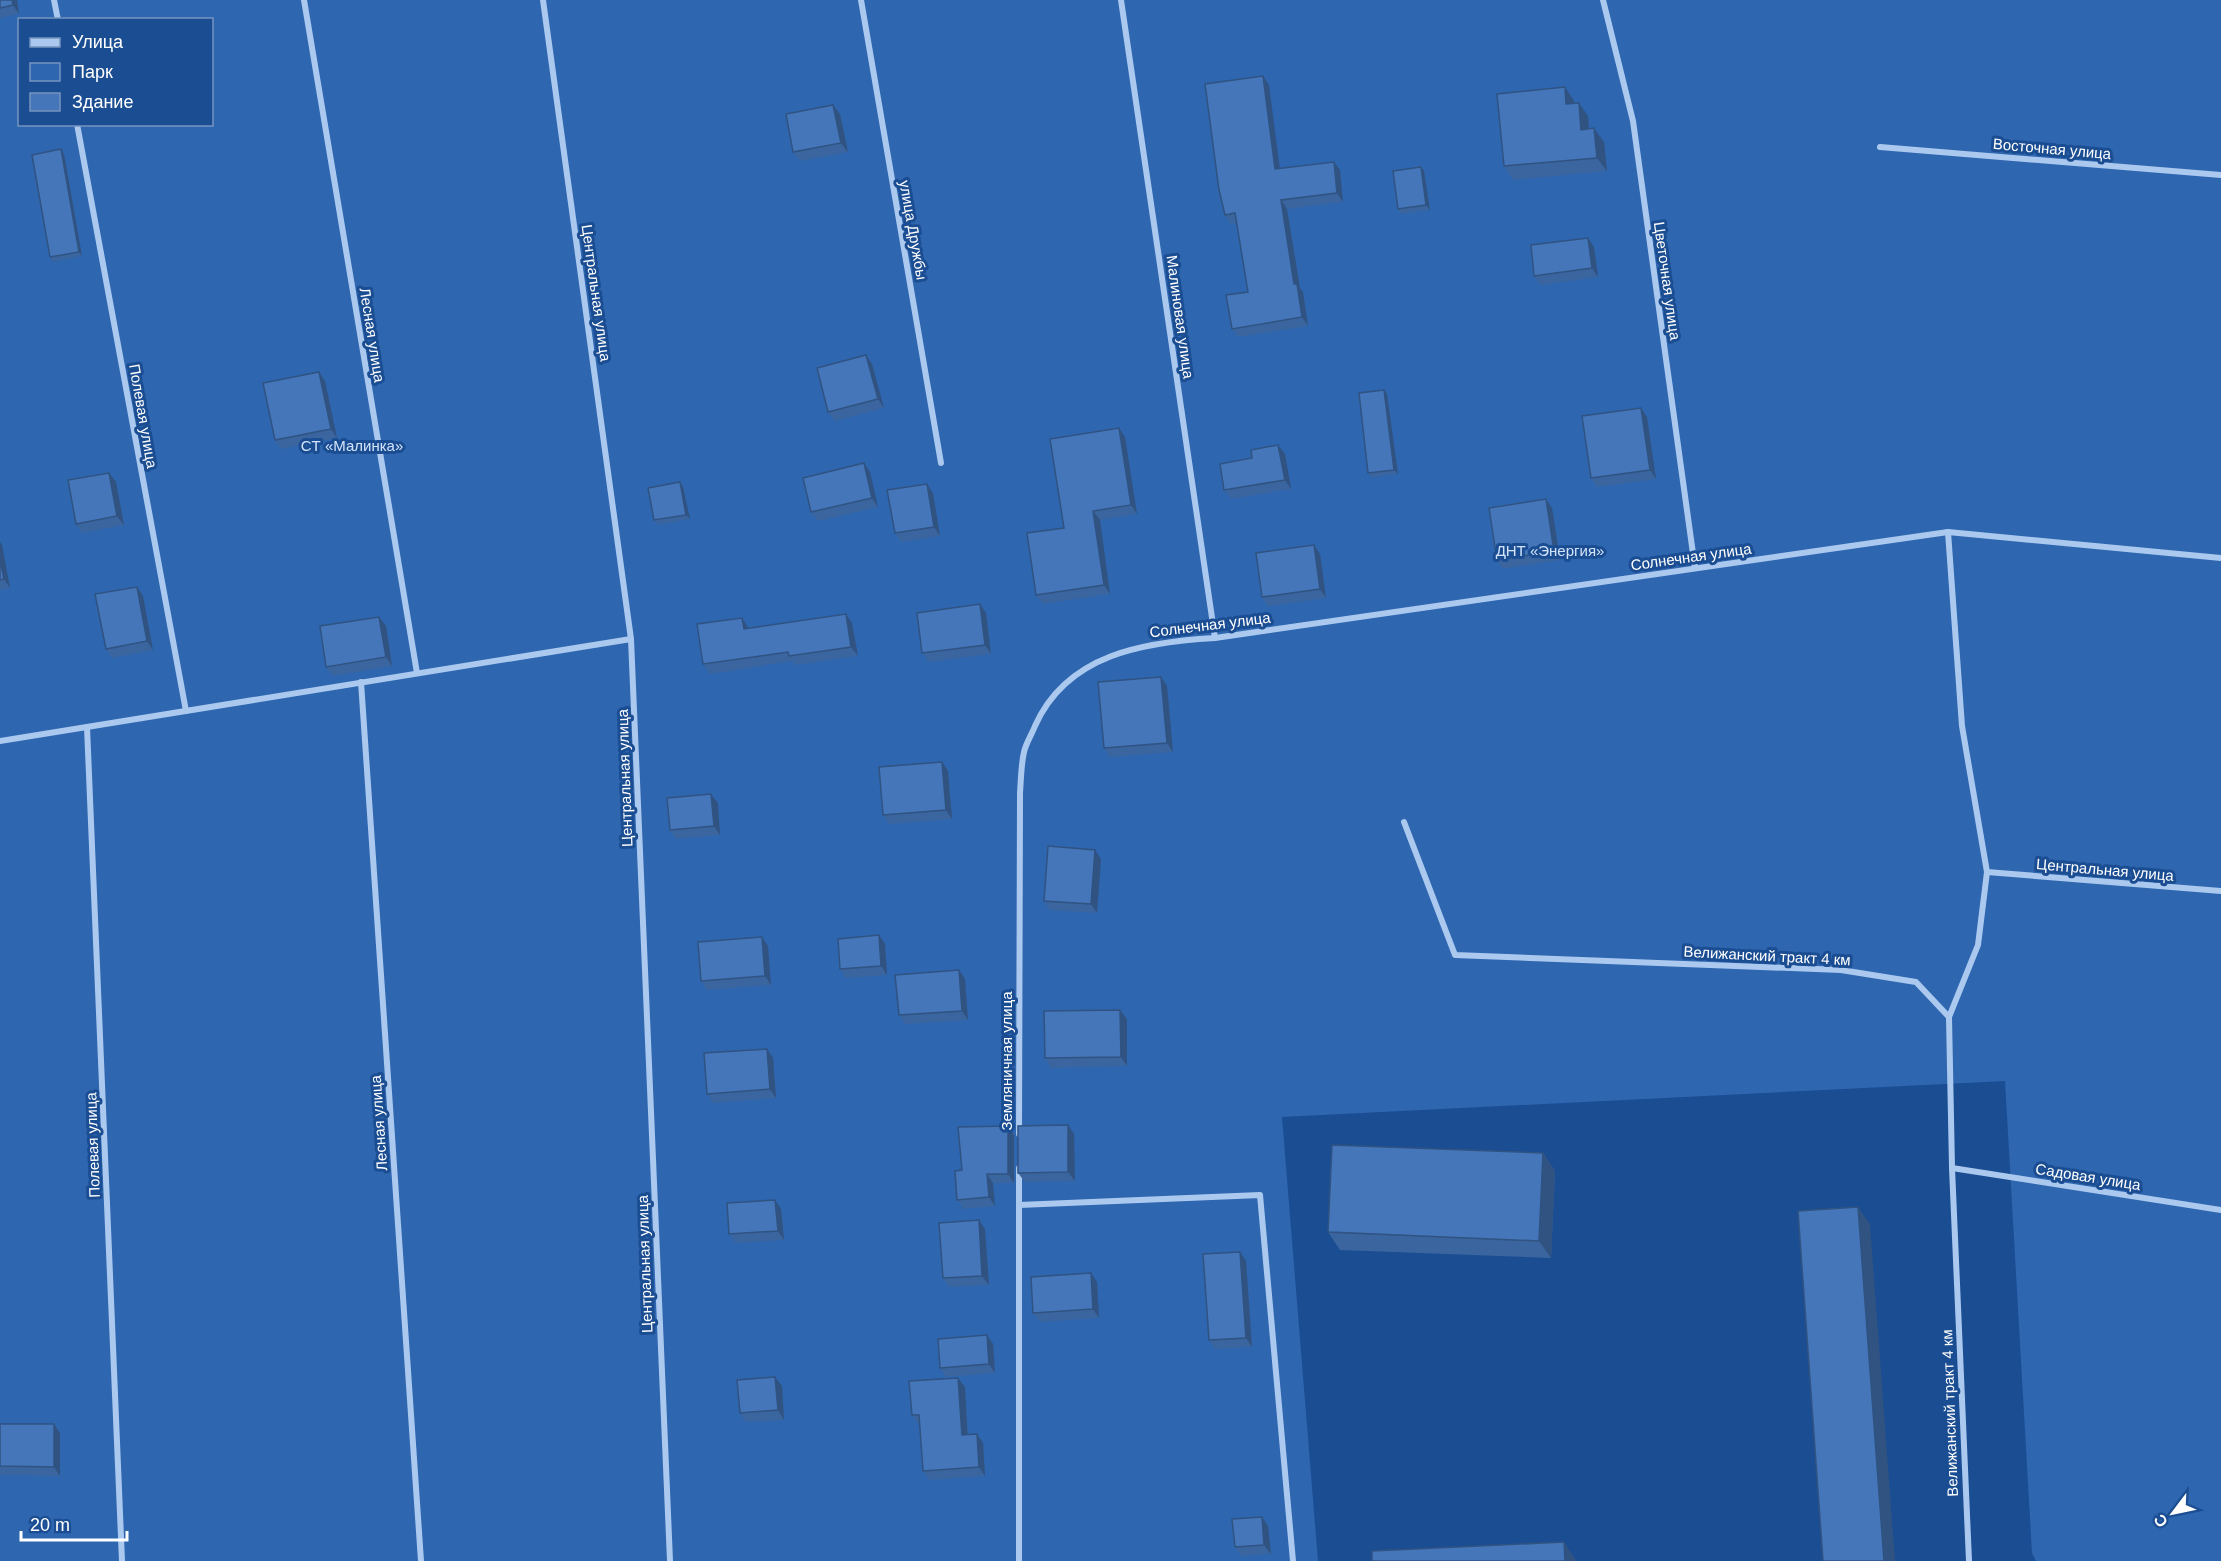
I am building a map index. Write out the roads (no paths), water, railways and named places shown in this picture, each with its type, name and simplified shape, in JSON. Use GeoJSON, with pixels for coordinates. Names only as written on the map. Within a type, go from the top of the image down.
{"type":"FeatureCollection","features":[{"type":"Feature","properties":{"kind":"street"},"geometry":{"type":"LineString","coordinates":[[54,0],[58,18]]}},
{"type":"Feature","properties":{"kind":"street","name":"Лесная улица"},"geometry":{"type":"LineString","coordinates":[[304,0],[417,673]]}},
{"type":"Feature","properties":{"kind":"street","name":"Центральная улица"},"geometry":{"type":"LineString","coordinates":[[543,0],[631,639],[670,1561]]}},
{"type":"Feature","properties":{"kind":"street","name":"улица Дружбы"},"geometry":{"type":"LineString","coordinates":[[861,0],[941,464]]}},
{"type":"Feature","properties":{"kind":"street","name":"Малиновая улица"},"geometry":{"type":"LineString","coordinates":[[1121,0],[1215,638]]}},
{"type":"Feature","properties":{"kind":"street","name":"Цветочная улица"},"geometry":{"type":"LineString","coordinates":[[1603,0],[1633,121],[1695,568]]}},
{"type":"Feature","properties":{"kind":"street","name":"Полевая улица"},"geometry":{"type":"LineString","coordinates":[[77,126],[186,711]]}},
{"type":"Feature","properties":{"kind":"street","name":"Восточная улица"},"geometry":{"type":"LineString","coordinates":[[1881,147],[2221,176]]}},
{"type":"Feature","properties":{"kind":"street"},"geometry":{"type":"LineString","coordinates":[[1948,532],[1962,726],[1988,872],[1978,945],[1949,1017]]}},
{"type":"Feature","properties":{"kind":"street","name":"Солнечная улица"},"geometry":{"type":"LineString","coordinates":[[1043,709],[1060,688],[1089,666],[1142,646],[1171,640],[1215,638],[1948,532],[2221,558]]}},
{"type":"Feature","properties":{"kind":"street"},"geometry":{"type":"LineString","coordinates":[[0,741],[631,639]]}},
{"type":"Feature","properties":{"kind":"street","name":"Лесная улица"},"geometry":{"type":"LineString","coordinates":[[361,682],[421,1561]]}},
{"type":"Feature","properties":{"kind":"street","name":"Земляничная улица"},"geometry":{"type":"LineString","coordinates":[[1019,1146],[1020,793],[1024,751],[1043,709]]}},
{"type":"Feature","properties":{"kind":"street","name":"Полевая улица"},"geometry":{"type":"LineString","coordinates":[[87,727],[122,1561]]}},
{"type":"Feature","properties":{"kind":"street","name":"Велижанский тракт 4 км"},"geometry":{"type":"LineString","coordinates":[[1404,822],[1455,955],[1841,970],[1916,982],[1949,1017],[1952,1168],[1969,1561]]}},
{"type":"Feature","properties":{"kind":"street","name":"Центральная улица"},"geometry":{"type":"LineString","coordinates":[[1988,872],[2221,891]]}},
{"type":"Feature","properties":{"kind":"street"},"geometry":{"type":"LineString","coordinates":[[1019,1158],[1019,1561]]}},
{"type":"Feature","properties":{"kind":"street","name":"Садовая улица"},"geometry":{"type":"LineString","coordinates":[[1952,1168],[2221,1210]]}},
{"type":"Feature","properties":{"kind":"street"},"geometry":{"type":"LineString","coordinates":[[1019,1205],[1260,1195],[1293,1561]]}},
{"type":"Feature","properties":{"kind":"park label","name":"CТ «Малинка»"},"geometry":{"type":"Point","coordinates":[352,446]}},
{"type":"Feature","properties":{"kind":"park label","name":"ДНТ «Энергия»"},"geometry":{"type":"Point","coordinates":[1550,551]}}]}
